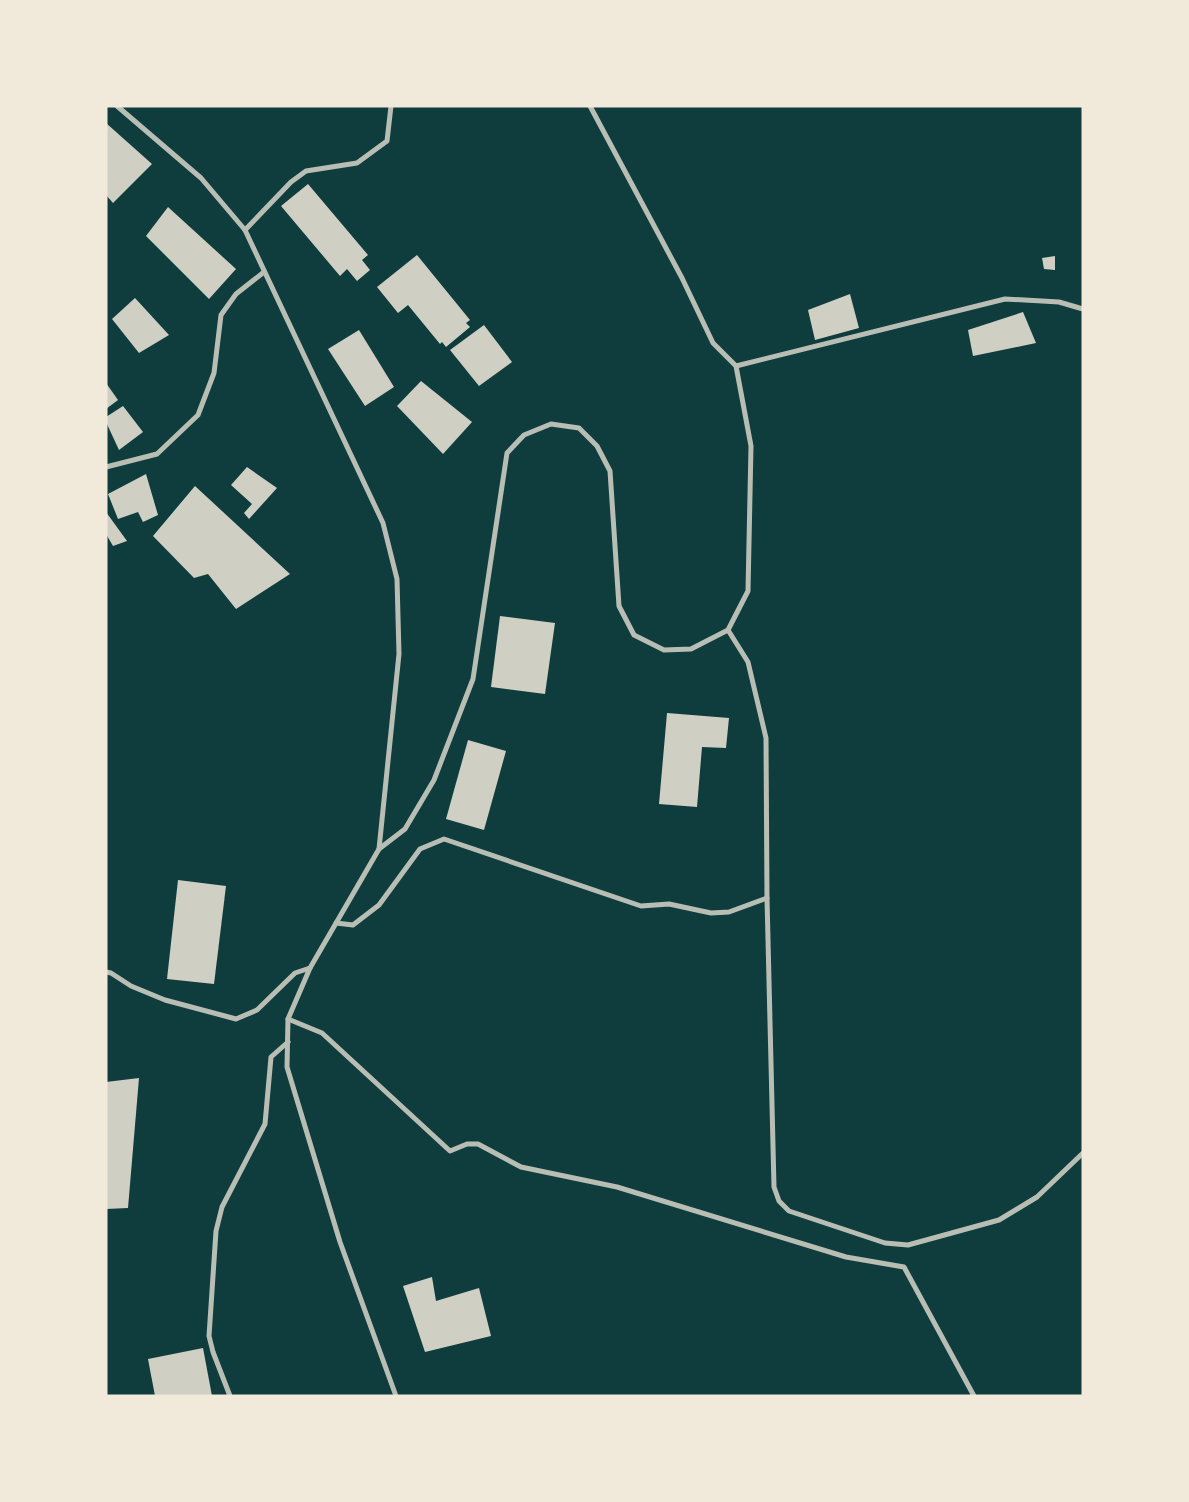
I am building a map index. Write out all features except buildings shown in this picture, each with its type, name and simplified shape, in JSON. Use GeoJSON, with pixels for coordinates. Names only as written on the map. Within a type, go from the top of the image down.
{"type":"FeatureCollection","features":[{"type":"Feature","properties":{"kind":"street"},"geometry":{"type":"LineString","coordinates":[[117,106],[201,178],[244,230],[383,524],[397,579],[399,654],[379,849]]}},
{"type":"Feature","properties":{"kind":"street"},"geometry":{"type":"LineString","coordinates":[[244,230],[291,182],[306,171],[357,163],[387,141],[391,106]]}},
{"type":"Feature","properties":{"kind":"street"},"geometry":{"type":"LineString","coordinates":[[396,1396],[340,1242],[287,1067],[288,1019],[310,968],[379,849],[404,829],[434,780],[473,679],[507,453],[524,435],[551,424],[579,428],[597,446],[610,471],[619,606],[634,635],[664,650],[691,649],[728,630],[748,591],[751,446],[736,366],[712,343],[682,278],[590,106]]}},
{"type":"Feature","properties":{"kind":"street"},"geometry":{"type":"LineString","coordinates":[[106,468],[157,454],[198,415],[214,373],[221,315],[236,294],[264,272]]}},
{"type":"Feature","properties":{"kind":"street"},"geometry":{"type":"LineString","coordinates":[[736,366],[1005,299],[1059,302],[1083,309]]}},
{"type":"Feature","properties":{"kind":"street"},"geometry":{"type":"LineString","coordinates":[[728,630],[748,662],[766,738],[767,898],[774,1187],[779,1201],[789,1211],[885,1243],[908,1245],[999,1220],[1037,1196],[1083,1153]]}},
{"type":"Feature","properties":{"kind":"street"},"geometry":{"type":"LineString","coordinates":[[336,923],[353,925],[379,905],[420,849],[444,839],[641,906],[669,904],[711,913],[729,912],[767,898]]}},
{"type":"Feature","properties":{"kind":"street"},"geometry":{"type":"LineString","coordinates":[[106,972],[111,973],[131,986],[165,1000],[236,1019],[257,1010],[295,973],[310,968]]}},
{"type":"Feature","properties":{"kind":"street"},"geometry":{"type":"LineString","coordinates":[[288,1019],[322,1033],[450,1151],[467,1144],[478,1144],[521,1167],[617,1187],[846,1257],[904,1267],[974,1396]]}},
{"type":"Feature","properties":{"kind":"street"},"geometry":{"type":"LineString","coordinates":[[230,1396],[213,1352],[209,1336],[216,1231],[222,1207],[265,1124],[271,1057],[288,1042]]}}]}
